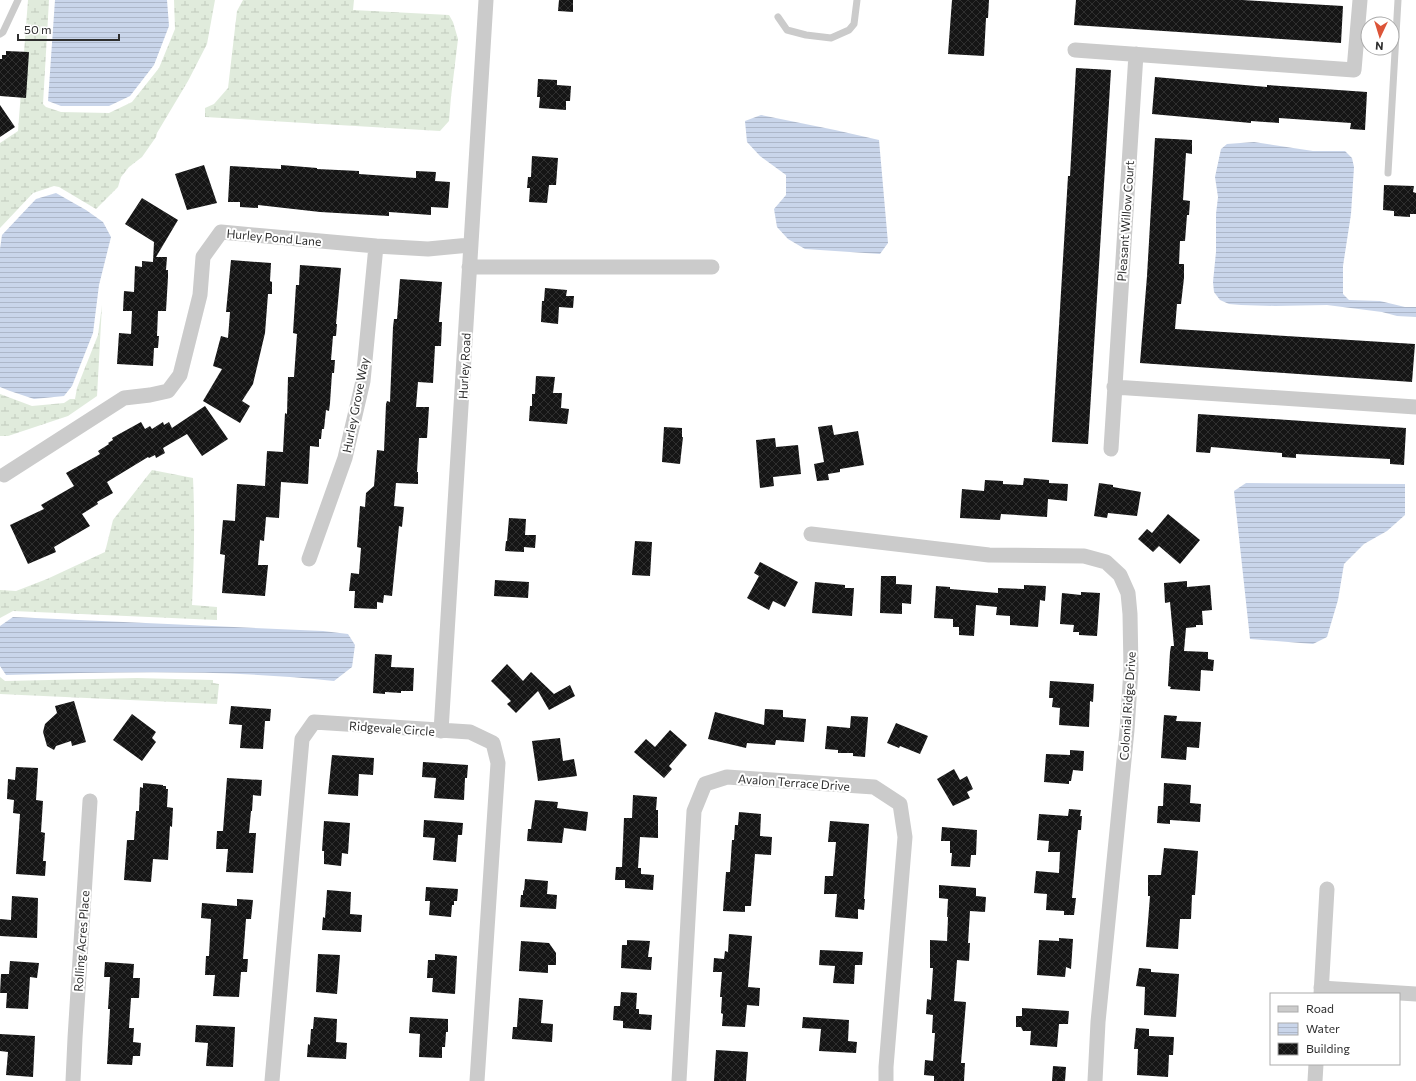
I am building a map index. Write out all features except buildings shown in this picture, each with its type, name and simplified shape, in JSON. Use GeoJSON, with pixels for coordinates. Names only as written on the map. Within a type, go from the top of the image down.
{"type":"FeatureCollection","features":[{"type":"Feature","properties":{"kind":"street","name":"Hurley Road"},"geometry":{"type":"LineString","coordinates":[[441,731],[486,0]]}},
{"type":"Feature","properties":{"kind":"street"},"geometry":{"type":"LineString","coordinates":[[1075,50],[1354,70],[1360,0]]}},
{"type":"Feature","properties":{"kind":"street","name":"Pleasant Willow Court"},"geometry":{"type":"LineString","coordinates":[[1110,449],[1136,54]]}},
{"type":"Feature","properties":{"kind":"street","name":"Hurley Pond Lane"},"geometry":{"type":"LineString","coordinates":[[4,475],[124,398],[168,391],[180,375],[200,295],[203,257],[220,232],[376,246],[428,249],[470,245]]}},
{"type":"Feature","properties":{"kind":"street","name":"Hurley Grove Way"},"geometry":{"type":"LineString","coordinates":[[309,558],[345,458],[363,381],[376,246]]}},
{"type":"Feature","properties":{"kind":"street"},"geometry":{"type":"LineString","coordinates":[[469,267],[712,267]]}},
{"type":"Feature","properties":{"kind":"street"},"geometry":{"type":"LineString","coordinates":[[1114,387],[1416,407]]}},
{"type":"Feature","properties":{"kind":"street","name":"Colonial Ridge Drive"},"geometry":{"type":"LineString","coordinates":[[811,534],[989,555],[1084,556],[1106,562],[1120,575],[1128,593],[1132,669],[1098,1022],[1095,1081]]}},
{"type":"Feature","properties":{"kind":"street","name":"Ridgevale Circle"},"geometry":{"type":"LineString","coordinates":[[272,1081],[302,739],[314,722],[470,732],[492,744],[498,763],[477,1081]]}},
{"type":"Feature","properties":{"kind":"street","name":"Avalon Terrace Drive"},"geometry":{"type":"LineString","coordinates":[[678,1081],[694,811],[704,784],[727,777],[874,787],[900,804],[905,837],[886,1081]]}},
{"type":"Feature","properties":{"kind":"street","name":"Rolling Acres Place"},"geometry":{"type":"LineString","coordinates":[[73,1081],[90,801]]}},
{"type":"Feature","properties":{"kind":"street"},"geometry":{"type":"LineString","coordinates":[[1327,889],[1321,991],[1384,993]]}},
{"type":"Feature","properties":{"kind":"street"},"geometry":{"type":"LineString","coordinates":[[1400,993],[1416,994]]}},
{"type":"Feature","properties":{"kind":"street"},"geometry":{"type":"LineString","coordinates":[[1315,1081],[1316,1065]]}},
{"type":"Feature","properties":{"kind":"lane"},"geometry":{"type":"LineString","coordinates":[[0,34],[3,32],[18,0]]}},
{"type":"Feature","properties":{"kind":"lane"},"geometry":{"type":"LineString","coordinates":[[778,18],[788,30],[806,35],[832,38],[849,30],[854,24],[857,0]]}},
{"type":"Feature","properties":{"kind":"lane"},"geometry":{"type":"LineString","coordinates":[[1388,173],[1398,0]]}},
{"type":"Feature","properties":{"kind":"green space"},"geometry":{"type":"Polygon","coordinates":[[[28,0],[49,0],[43,104],[46,107],[61,112],[109,113],[132,102],[159,68],[175,29],[174,0],[215,0],[207,44],[188,81],[156,137],[142,157],[129,167],[121,177],[118,187],[96,209],[59,187],[54,186],[33,193],[0,228],[0,143],[18,131],[28,0]]]}},
{"type":"Feature","properties":{"kind":"green space"},"geometry":{"type":"Polygon","coordinates":[[[243,0],[354,0],[353,10],[449,15],[453,22],[458,39],[449,121],[440,131],[205,117],[205,108],[214,104],[228,88],[237,11],[243,0]]]}},
{"type":"Feature","properties":{"kind":"green space"},"geometry":{"type":"Polygon","coordinates":[[[102,305],[97,396],[68,416],[8,436],[0,436],[0,394],[32,406],[64,403],[70,399],[75,399],[77,388],[98,335],[102,305]]]}},
{"type":"Feature","properties":{"kind":"green space"},"geometry":{"type":"Polygon","coordinates":[[[152,470],[193,478],[194,542],[192,605],[217,607],[217,620],[13,611],[0,618],[0,590],[16,591],[47,579],[105,552],[113,520],[152,470]]]}},
{"type":"Feature","properties":{"kind":"green space"},"geometry":{"type":"Polygon","coordinates":[[[0,677],[5,681],[137,678],[213,680],[213,683],[219,684],[217,704],[0,694],[0,677]]]}},
{"type":"Feature","properties":{"kind":"water"},"geometry":{"type":"Polygon","coordinates":[[[55,0],[167,0],[169,26],[154,65],[130,96],[109,106],[61,106],[48,101],[55,0]]]}},
{"type":"Feature","properties":{"kind":"water"},"geometry":{"type":"Polygon","coordinates":[[[761,115],[879,140],[888,243],[880,254],[805,249],[788,239],[777,227],[774,209],[786,195],[786,175],[760,156],[747,142],[745,121],[761,115]]]}},
{"type":"Feature","properties":{"kind":"water"},"geometry":{"type":"Polygon","coordinates":[[[1254,142],[1313,151],[1345,151],[1352,158],[1354,167],[1351,214],[1343,266],[1343,294],[1349,300],[1380,301],[1405,307],[1416,307],[1416,317],[1397,316],[1382,312],[1327,305],[1241,305],[1229,304],[1220,300],[1214,292],[1213,282],[1216,252],[1216,214],[1218,197],[1215,177],[1221,149],[1227,144],[1254,142]]]}},
{"type":"Feature","properties":{"kind":"water"},"geometry":{"type":"Polygon","coordinates":[[[56,193],[86,210],[103,222],[111,237],[99,285],[93,333],[72,386],[64,396],[34,399],[0,387],[0,249],[2,235],[36,199],[56,193]]]}},
{"type":"Feature","properties":{"kind":"water"},"geometry":{"type":"Polygon","coordinates":[[[1246,483],[1405,484],[1405,515],[1387,531],[1364,544],[1344,564],[1338,600],[1327,637],[1313,644],[1250,639],[1234,491],[1246,483]]]}},
{"type":"Feature","properties":{"kind":"water"},"geometry":{"type":"Polygon","coordinates":[[[13,617],[323,631],[348,634],[355,645],[352,667],[334,681],[293,677],[170,672],[6,675],[0,666],[0,626],[13,617]]]}}]}
